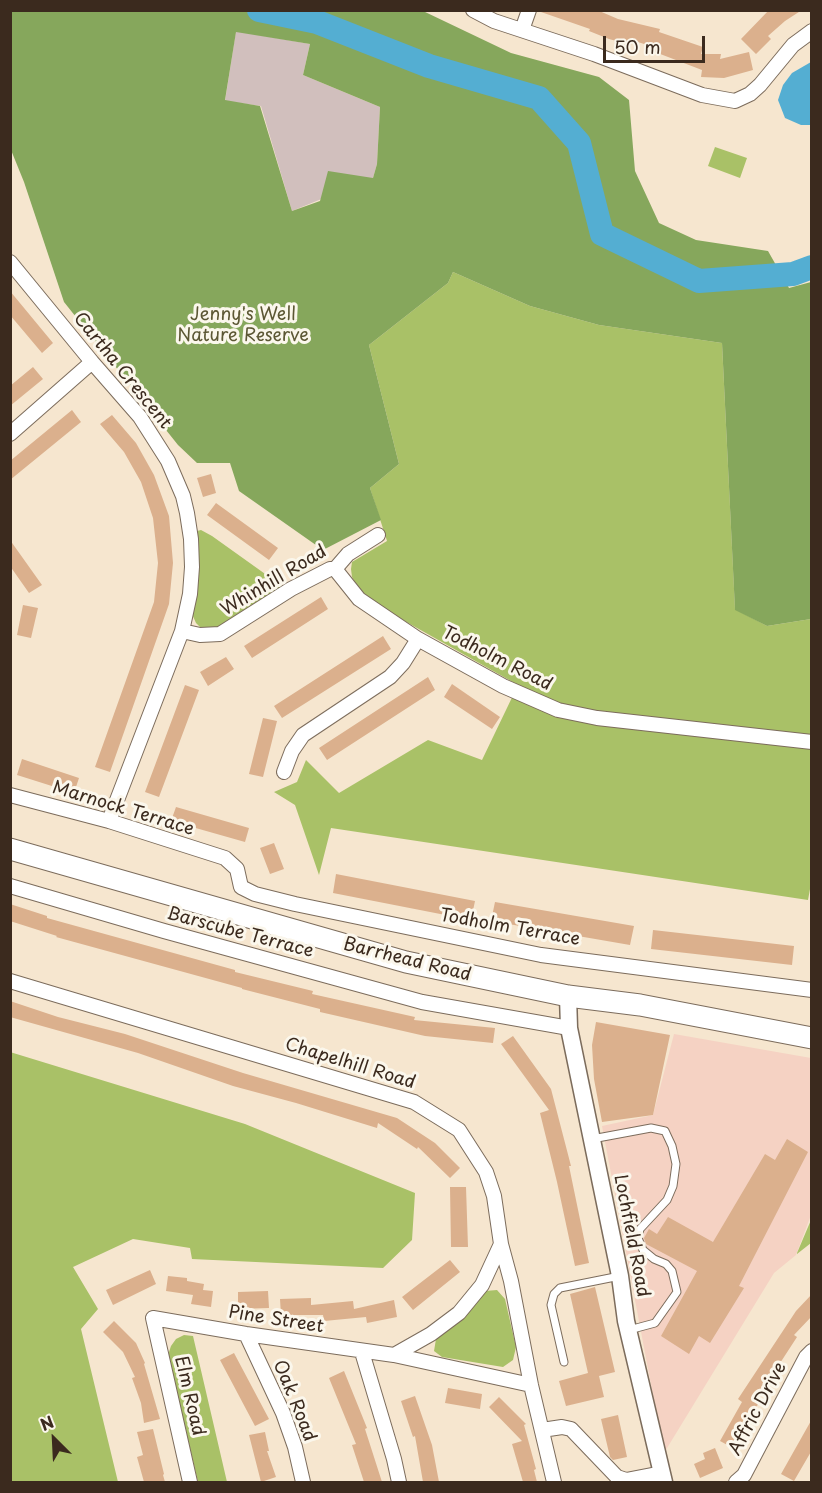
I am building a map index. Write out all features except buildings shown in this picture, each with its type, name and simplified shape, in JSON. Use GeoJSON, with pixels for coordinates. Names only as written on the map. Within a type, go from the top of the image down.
{"type":"FeatureCollection","features":[{"type":"Feature","properties":{"kind":"main road","name":"Barrhead Road"},"geometry":{"type":"LineString","coordinates":[[10,849],[406,962],[567,996],[640,1005],[812,1038]]}},
{"type":"Feature","properties":{"kind":"street"},"geometry":{"type":"LineString","coordinates":[[473,10],[494,21],[594,54],[702,95],[735,101],[750,94],[760,85],[793,45],[812,31]]}},
{"type":"Feature","properties":{"kind":"street"},"geometry":{"type":"LineString","coordinates":[[522,30],[529,10]]}},
{"type":"Feature","properties":{"kind":"street","name":"Cartha Crescent"},"geometry":{"type":"LineString","coordinates":[[10,262],[151,432],[168,461],[183,496],[191,539],[190,594],[182,631],[109,821]]}},
{"type":"Feature","properties":{"kind":"street"},"geometry":{"type":"LineString","coordinates":[[10,434],[92,362]]}},
{"type":"Feature","properties":{"kind":"street","name":"Whinhill Road"},"geometry":{"type":"LineString","coordinates":[[182,631],[200,636],[220,634],[291,589],[334,569],[348,554],[378,535]]}},
{"type":"Feature","properties":{"kind":"street","name":"Todholm Road"},"geometry":{"type":"LineString","coordinates":[[334,569],[360,599],[418,639],[535,701],[578,715],[812,742]]}},
{"type":"Feature","properties":{"kind":"street"},"geometry":{"type":"LineString","coordinates":[[284,772],[292,751],[303,735],[390,677],[403,663],[418,639]]}},
{"type":"Feature","properties":{"kind":"street","name":"Marnock Terrace"},"geometry":{"type":"LineString","coordinates":[[10,795],[109,821],[225,858]]}},
{"type":"Feature","properties":{"kind":"street","name":"Todholm Terrace"},"geometry":{"type":"LineString","coordinates":[[225,858],[237,869],[241,887],[255,894],[295,904],[542,955],[812,990]]}},
{"type":"Feature","properties":{"kind":"street","name":"Barscube Terrace"},"geometry":{"type":"LineString","coordinates":[[10,886],[422,1002],[569,1028]]}},
{"type":"Feature","properties":{"kind":"street","name":"Chapelhill Road"},"geometry":{"type":"LineString","coordinates":[[10,981],[414,1102],[459,1130],[486,1172],[494,1196],[501,1244],[554,1482]]}},
{"type":"Feature","properties":{"kind":"street","name":"Lochfield Road"},"geometry":{"type":"LineString","coordinates":[[567,996],[569,1028],[620,1276],[628,1330],[663,1478]]}},
{"type":"Feature","properties":{"kind":"street"},"geometry":{"type":"LineString","coordinates":[[394,1355],[431,1334],[459,1313],[482,1285],[501,1244]]}},
{"type":"Feature","properties":{"kind":"street","name":"Pine Street"},"geometry":{"type":"LineString","coordinates":[[153,1318],[362,1352],[394,1355],[531,1384]]}},
{"type":"Feature","properties":{"kind":"street","name":"Elm Road"},"geometry":{"type":"LineString","coordinates":[[153,1318],[190,1482]]}},
{"type":"Feature","properties":{"kind":"street","name":"Oak Road"},"geometry":{"type":"LineString","coordinates":[[246,1334],[283,1413],[295,1447],[303,1482]]}},
{"type":"Feature","properties":{"kind":"street","name":"Affric Drive"},"geometry":{"type":"LineString","coordinates":[[742,1480],[806,1357],[812,1351]]}},
{"type":"Feature","properties":{"kind":"street"},"geometry":{"type":"LineString","coordinates":[[362,1352],[399,1482]]}},
{"type":"Feature","properties":{"kind":"street"},"geometry":{"type":"LineString","coordinates":[[542,1431],[562,1427],[571,1429],[617,1477],[626,1480],[663,1478]]}},
{"type":"Feature","properties":{"kind":"lane"},"geometry":{"type":"LineString","coordinates":[[592,1139],[651,1128],[664,1131],[672,1146],[676,1164],[673,1186],[667,1200],[640,1229],[638,1238],[643,1250],[654,1259],[666,1264],[672,1271],[677,1292],[655,1323],[628,1330]]}},
{"type":"Feature","properties":{"kind":"lane"},"geometry":{"type":"LineString","coordinates":[[564,1362],[551,1305],[554,1294],[560,1288],[620,1276]]}},
{"type":"Feature","properties":{"kind":"shaded area"},"geometry":{"type":"Polygon","coordinates":[[[236,31],[310,44],[303,75],[380,107],[377,164],[373,178],[292,211],[261,106],[225,101],[236,31]]]}},
{"type":"Feature","properties":{"kind":"shaded area"},"geometry":{"type":"Polygon","coordinates":[[[674,1034],[811,1058],[811,1215],[796,1255],[774,1273],[664,1453],[602,1126],[653,1115],[674,1034]]]}},
{"type":"Feature","properties":{"kind":"green space","name":"Jenny's Well Nature Reserve"},"geometry":{"type":"Polygon","coordinates":[[[10,11],[423,11],[511,53],[599,77],[629,100],[635,171],[659,223],[696,240],[768,251],[789,288],[811,282],[811,619],[767,626],[735,610],[722,343],[599,325],[530,306],[453,272],[448,283],[369,345],[399,464],[370,488],[381,520],[323,550],[239,491],[230,463],[197,463],[178,445],[64,302],[11,150],[10,11]],[[236,32],[225,100],[260,106],[292,211],[320,201],[328,171],[373,178],[377,164],[380,107],[303,75],[310,44],[236,32]]]}},
{"type":"Feature","properties":{"kind":"green space"},"geometry":{"type":"Polygon","coordinates":[[[715,147],[747,158],[740,178],[708,166],[715,147]]]}},
{"type":"Feature","properties":{"kind":"green space"},"geometry":{"type":"Polygon","coordinates":[[[453,272],[530,306],[599,325],[722,343],[735,609],[767,626],[811,619],[812,878],[808,900],[331,828],[319,875],[295,805],[274,792],[297,782],[306,760],[339,793],[428,740],[482,760],[518,685],[371,602],[360,591],[352,577],[352,562],[387,541],[370,488],[399,464],[369,345],[448,283],[453,272]]]}},
{"type":"Feature","properties":{"kind":"green space"},"geometry":{"type":"Polygon","coordinates":[[[201,530],[282,586],[216,628],[200,627],[192,614],[198,572],[197,531],[201,530]]]}},
{"type":"Feature","properties":{"kind":"green space"},"geometry":{"type":"Polygon","coordinates":[[[10,1052],[245,1124],[415,1193],[412,1240],[383,1268],[192,1259],[190,1248],[133,1239],[73,1267],[98,1309],[81,1329],[118,1482],[11,1482],[10,1052]]]}},
{"type":"Feature","properties":{"kind":"green space"},"geometry":{"type":"Polygon","coordinates":[[[811,1220],[811,1243],[797,1254],[797,1253],[811,1220]]]}},
{"type":"Feature","properties":{"kind":"green space"},"geometry":{"type":"Polygon","coordinates":[[[497,1290],[505,1299],[516,1347],[513,1360],[503,1367],[442,1357],[434,1351],[436,1339],[460,1321],[485,1291],[497,1290]]]}},
{"type":"Feature","properties":{"kind":"green space"},"geometry":{"type":"Polygon","coordinates":[[[184,1335],[193,1336],[227,1482],[198,1482],[168,1355],[176,1339],[184,1335]]]}},
{"type":"Feature","properties":{"kind":"water"},"geometry":{"type":"Polygon","coordinates":[[[811,62],[811,125],[801,125],[785,118],[778,100],[783,85],[792,73],[811,62]]]}},
{"type":"Feature","properties":{"kind":"waterway"},"geometry":{"type":"LineString","coordinates":[[259,10],[317,22],[429,66],[539,98],[579,143],[602,234],[699,281],[793,274],[812,267]]}}]}
